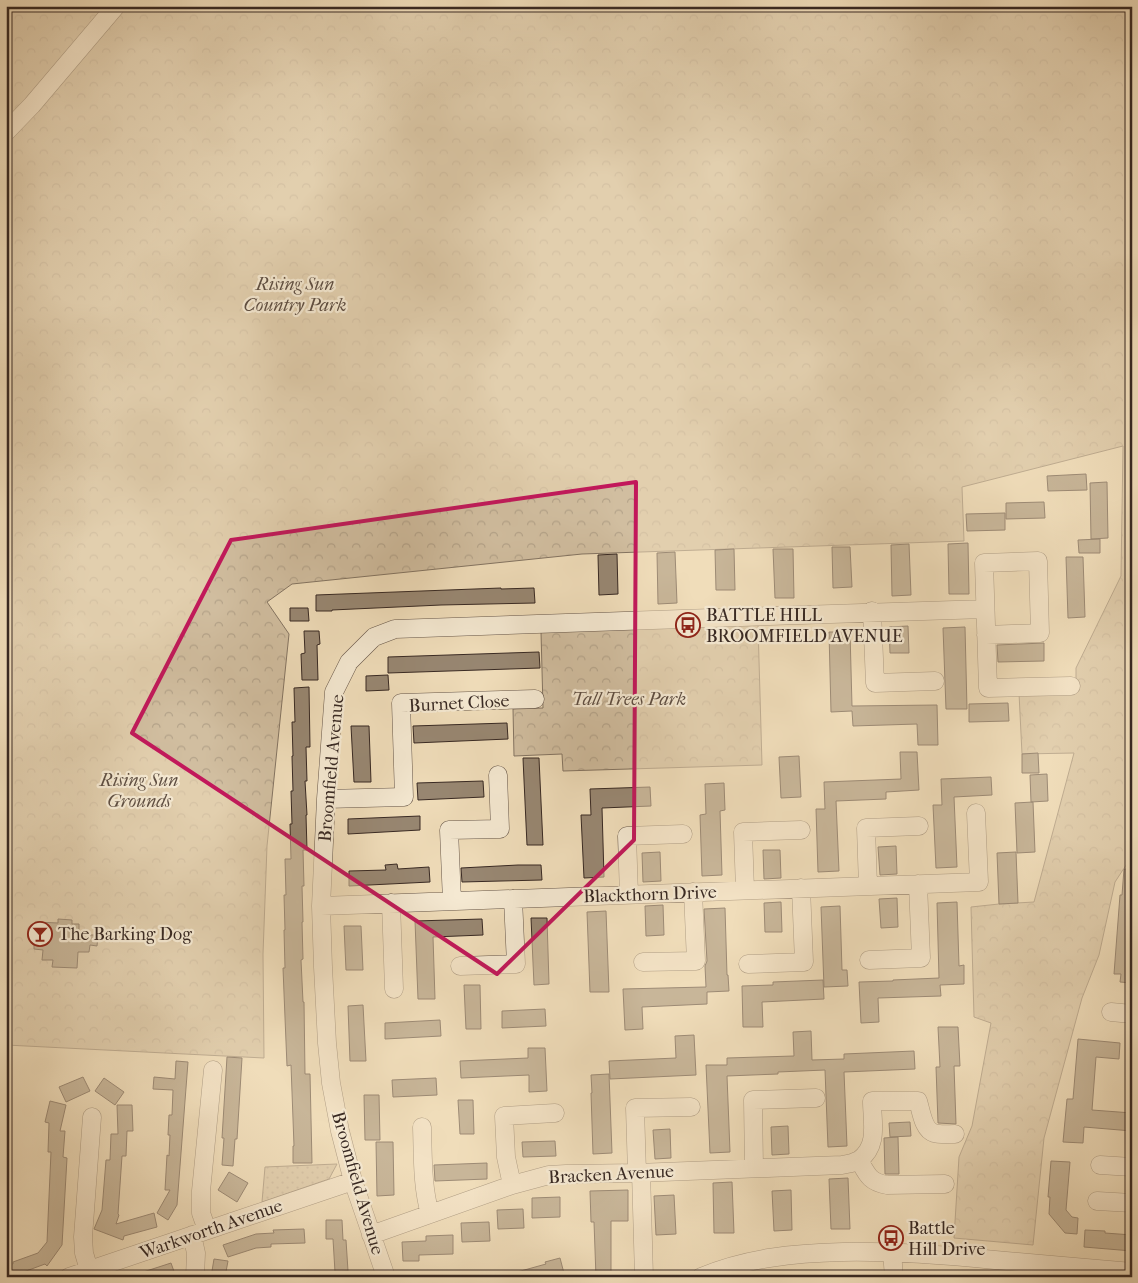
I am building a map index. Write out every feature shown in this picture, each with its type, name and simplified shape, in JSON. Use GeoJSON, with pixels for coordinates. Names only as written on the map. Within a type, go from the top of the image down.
{"type":"FeatureCollection","features":[{"type":"Feature","properties":{"kind":"street"},"geometry":{"type":"LineString","coordinates":[[6,132],[32,105],[116,6]]}},
{"type":"Feature","properties":{"kind":"street"},"geometry":{"type":"LineString","coordinates":[[986,635],[1040,633],[1038,561],[984,563],[985,608],[986,635],[988,688],[1071,686]]}},
{"type":"Feature","properties":{"kind":"street","name":"Broomfield Avenue"},"geometry":{"type":"LineString","coordinates":[[386,1277],[371,1235],[340,1131],[331,1082],[322,967],[326,799],[334,692],[349,662],[374,637],[395,628],[985,608]]}},
{"type":"Feature","properties":{"kind":"street"},"geometry":{"type":"LineString","coordinates":[[872,612],[875,683],[935,681]]}},
{"type":"Feature","properties":{"kind":"street","name":"Burnet Close"},"geometry":{"type":"LineString","coordinates":[[326,799],[404,797],[401,703],[535,699]]}},
{"type":"Feature","properties":{"kind":"street"},"geometry":{"type":"LineString","coordinates":[[452,901],[449,830],[500,829],[498,774]]}},
{"type":"Feature","properties":{"kind":"street","name":"Blackthorn Drive"},"geometry":{"type":"LineString","coordinates":[[322,906],[979,882],[976,813]]}},
{"type":"Feature","properties":{"kind":"street"},"geometry":{"type":"LineString","coordinates":[[868,886],[866,828],[919,826]]}},
{"type":"Feature","properties":{"kind":"street"},"geometry":{"type":"LineString","coordinates":[[745,890],[743,832],[801,830]]}},
{"type":"Feature","properties":{"kind":"street"},"geometry":{"type":"LineString","coordinates":[[629,895],[627,836],[683,834]]}},
{"type":"Feature","properties":{"kind":"street"},"geometry":{"type":"LineString","coordinates":[[869,960],[920,958],[918,884]]}},
{"type":"Feature","properties":{"kind":"street"},"geometry":{"type":"LineString","coordinates":[[748,964],[804,962],[801,888]]}},
{"type":"Feature","properties":{"kind":"street"},"geometry":{"type":"LineString","coordinates":[[644,962],[696,960],[693,892]]}},
{"type":"Feature","properties":{"kind":"street"},"geometry":{"type":"LineString","coordinates":[[460,966],[516,964],[513,899]]}},
{"type":"Feature","properties":{"kind":"street"},"geometry":{"type":"LineString","coordinates":[[391,903],[394,989]]}},
{"type":"Feature","properties":{"kind":"street"},"geometry":{"type":"LineString","coordinates":[[1111,1012],[1132,1014]]}},
{"type":"Feature","properties":{"kind":"street"},"geometry":{"type":"LineString","coordinates":[[195,1277],[213,1070]]}},
{"type":"Feature","properties":{"kind":"street"},"geometry":{"type":"LineString","coordinates":[[754,1168],[752,1100],[816,1098]]}},
{"type":"Feature","properties":{"kind":"street"},"geometry":{"type":"LineString","coordinates":[[945,1184],[886,1185],[878,1184],[869,1176],[859,1160],[866,1156],[873,1141],[872,1101],[918,1101],[924,1122],[930,1132],[935,1134],[955,1134]]}},
{"type":"Feature","properties":{"kind":"street"},"geometry":{"type":"LineString","coordinates":[[644,1277],[635,1108],[691,1107]]}},
{"type":"Feature","properties":{"kind":"street"},"geometry":{"type":"LineString","coordinates":[[512,1185],[506,1157],[504,1116],[554,1113]]}},
{"type":"Feature","properties":{"kind":"street"},"geometry":{"type":"LineString","coordinates":[[89,1270],[84,1253],[83,1237],[92,1117]]}},
{"type":"Feature","properties":{"kind":"street"},"geometry":{"type":"LineString","coordinates":[[422,1127],[424,1185],[430,1214]]}},
{"type":"Feature","properties":{"kind":"street","name":"Bracken Avenue"},"geometry":{"type":"LineString","coordinates":[[371,1235],[512,1185],[549,1175],[842,1164],[859,1160]]}},
{"type":"Feature","properties":{"kind":"street"},"geometry":{"type":"LineString","coordinates":[[1100,1165],[1132,1167]]}},
{"type":"Feature","properties":{"kind":"street","name":"Warkworth Avenue"},"geometry":{"type":"LineString","coordinates":[[69,1277],[354,1181]]}},
{"type":"Feature","properties":{"kind":"street"},"geometry":{"type":"LineString","coordinates":[[1097,1201],[1132,1203]]}},
{"type":"Feature","properties":{"kind":"street"},"geometry":{"type":"LineString","coordinates":[[701,1277],[748,1261],[832,1252],[919,1252],[1132,1272]]}},
{"type":"Feature","properties":{"kind":"street"},"geometry":{"type":"LineString","coordinates":[[892,1252],[894,1277]]}},
{"type":"Feature","properties":{"kind":"highlighted area"},"geometry":{"type":"Polygon","coordinates":[[[636,482],[634,840],[497,974],[132,733],[231,540],[636,482]]]}},
{"type":"Feature","properties":{"kind":"green space","name":"Rising Sun Country Park"},"geometry":{"type":"Polygon","coordinates":[[[6,6],[1132,6],[1132,856],[1115,882],[1099,955],[1082,998],[1044,1138],[1033,1245],[954,1238],[959,1157],[972,1126],[991,1023],[974,1017],[971,907],[1034,902],[1074,753],[1022,754],[1019,693],[1076,691],[1076,668],[1121,576],[1123,446],[962,487],[964,541],[582,554],[292,584],[267,602],[289,634],[267,846],[263,954],[264,1058],[6,1045],[6,6]]]}},
{"type":"Feature","properties":{"kind":"green space","name":"Tall Trees Park"},"geometry":{"type":"Polygon","coordinates":[[[758,625],[762,765],[563,771],[562,754],[514,756],[513,709],[543,708],[541,632],[758,625]]]}},
{"type":"Feature","properties":{"kind":"green space"},"geometry":{"type":"Polygon","coordinates":[[[337,1164],[329,1179],[262,1202],[265,1167],[337,1164]]]}},
{"type":"Feature","properties":{"kind":"building"},"geometry":{"type":"Polygon","coordinates":[[[1086,474],[1087,490],[1048,491],[1047,476],[1086,474]]]}},
{"type":"Feature","properties":{"kind":"building"},"geometry":{"type":"Polygon","coordinates":[[[1107,482],[1108,538],[1091,539],[1090,483],[1107,482]]]}},
{"type":"Feature","properties":{"kind":"building"},"geometry":{"type":"Polygon","coordinates":[[[1044,502],[1045,518],[1006,519],[1006,503],[1044,502]]]}},
{"type":"Feature","properties":{"kind":"building"},"geometry":{"type":"Polygon","coordinates":[[[1005,513],[1005,530],[967,531],[966,514],[1005,513]]]}},
{"type":"Feature","properties":{"kind":"building"},"geometry":{"type":"Polygon","coordinates":[[[1100,539],[1100,553],[1079,553],[1078,540],[1100,539]]]}},
{"type":"Feature","properties":{"kind":"building"},"geometry":{"type":"Polygon","coordinates":[[[968,543],[969,594],[949,594],[948,544],[968,543]]]}},
{"type":"Feature","properties":{"kind":"building"},"geometry":{"type":"Polygon","coordinates":[[[909,544],[911,595],[892,596],[891,545],[909,544]]]}},
{"type":"Feature","properties":{"kind":"building"},"geometry":{"type":"Polygon","coordinates":[[[832,547],[850,547],[852,587],[833,588],[832,547]]]}},
{"type":"Feature","properties":{"kind":"building"},"geometry":{"type":"Polygon","coordinates":[[[734,549],[735,590],[716,590],[715,550],[734,549]]]}},
{"type":"Feature","properties":{"kind":"building"},"geometry":{"type":"Polygon","coordinates":[[[773,549],[793,549],[794,598],[775,598],[773,549]]]}},
{"type":"Feature","properties":{"kind":"building"},"geometry":{"type":"Polygon","coordinates":[[[675,552],[677,603],[658,604],[657,553],[675,552]]]}},
{"type":"Feature","properties":{"kind":"building"},"geometry":{"type":"Polygon","coordinates":[[[617,554],[618,594],[599,595],[598,555],[617,554]]]}},
{"type":"Feature","properties":{"kind":"building"},"geometry":{"type":"Polygon","coordinates":[[[1066,557],[1083,557],[1085,617],[1068,618],[1066,557]]]}},
{"type":"Feature","properties":{"kind":"building"},"geometry":{"type":"Polygon","coordinates":[[[534,588],[535,603],[316,611],[316,595],[534,588]]]}},
{"type":"Feature","properties":{"kind":"building"},"geometry":{"type":"Polygon","coordinates":[[[290,608],[308,608],[309,621],[290,621],[290,608]]]}},
{"type":"Feature","properties":{"kind":"building"},"geometry":{"type":"Polygon","coordinates":[[[908,626],[909,653],[890,653],[889,627],[908,626]]]}},
{"type":"Feature","properties":{"kind":"building"},"geometry":{"type":"Polygon","coordinates":[[[965,627],[967,709],[946,709],[943,628],[965,627]]]}},
{"type":"Feature","properties":{"kind":"building"},"geometry":{"type":"Polygon","coordinates":[[[304,631],[319,631],[320,644],[317,645],[318,680],[302,680],[301,654],[305,653],[304,631]]]}},
{"type":"Feature","properties":{"kind":"building"},"geometry":{"type":"Polygon","coordinates":[[[829,632],[850,632],[852,706],[937,705],[938,745],[918,745],[917,724],[853,726],[852,711],[831,712],[829,632]]]}},
{"type":"Feature","properties":{"kind":"building"},"geometry":{"type":"Polygon","coordinates":[[[1044,643],[1044,661],[998,662],[997,645],[1044,643]]]}},
{"type":"Feature","properties":{"kind":"building"},"geometry":{"type":"Polygon","coordinates":[[[539,652],[540,668],[388,673],[388,657],[539,652]]]}},
{"type":"Feature","properties":{"kind":"building"},"geometry":{"type":"Polygon","coordinates":[[[388,675],[389,690],[366,691],[366,676],[388,675]]]}},
{"type":"Feature","properties":{"kind":"building"},"geometry":{"type":"Polygon","coordinates":[[[309,687],[310,747],[306,747],[307,781],[305,781],[307,850],[303,850],[303,959],[301,960],[304,1002],[305,1074],[310,1074],[312,1163],[293,1163],[291,1065],[287,1066],[283,968],[285,968],[285,859],[291,859],[290,824],[292,824],[291,791],[293,791],[292,722],[295,722],[294,688],[309,687]]]}},
{"type":"Feature","properties":{"kind":"building"},"geometry":{"type":"Polygon","coordinates":[[[1008,703],[1009,721],[969,722],[969,704],[1008,703]]]}},
{"type":"Feature","properties":{"kind":"building"},"geometry":{"type":"Polygon","coordinates":[[[507,723],[508,739],[414,743],[413,726],[507,723]]]}},
{"type":"Feature","properties":{"kind":"building"},"geometry":{"type":"Polygon","coordinates":[[[351,726],[369,726],[371,782],[354,782],[351,726]]]}},
{"type":"Feature","properties":{"kind":"building"},"geometry":{"type":"Polygon","coordinates":[[[900,752],[917,752],[919,790],[886,792],[886,799],[836,801],[839,871],[818,872],[816,809],[825,809],[824,782],[901,779],[900,752]]]}},
{"type":"Feature","properties":{"kind":"building"},"geometry":{"type":"Polygon","coordinates":[[[1038,753],[1039,773],[1022,773],[1022,754],[1038,753]]]}},
{"type":"Feature","properties":{"kind":"building"},"geometry":{"type":"Polygon","coordinates":[[[799,756],[801,797],[781,798],[779,757],[799,756]]]}},
{"type":"Feature","properties":{"kind":"building"},"geometry":{"type":"Polygon","coordinates":[[[523,758],[539,758],[543,845],[527,845],[523,758]]]}},
{"type":"Feature","properties":{"kind":"building"},"geometry":{"type":"Polygon","coordinates":[[[1047,774],[1048,801],[1031,802],[1030,775],[1047,774]]]}},
{"type":"Feature","properties":{"kind":"building"},"geometry":{"type":"Polygon","coordinates":[[[991,777],[992,795],[954,797],[957,867],[936,868],[933,805],[942,805],[941,779],[991,777]]]}},
{"type":"Feature","properties":{"kind":"building"},"geometry":{"type":"Polygon","coordinates":[[[483,781],[484,797],[418,800],[417,783],[483,781]]]}},
{"type":"Feature","properties":{"kind":"building"},"geometry":{"type":"Polygon","coordinates":[[[724,783],[725,810],[720,811],[722,875],[702,876],[700,815],[706,814],[705,784],[724,783]]]}},
{"type":"Feature","properties":{"kind":"building"},"geometry":{"type":"Polygon","coordinates":[[[650,787],[651,806],[602,808],[604,877],[584,878],[581,815],[591,815],[590,789],[650,787]]]}},
{"type":"Feature","properties":{"kind":"building"},"geometry":{"type":"Polygon","coordinates":[[[1033,802],[1035,852],[1017,853],[1015,803],[1033,802]]]}},
{"type":"Feature","properties":{"kind":"building"},"geometry":{"type":"Polygon","coordinates":[[[420,816],[420,830],[348,834],[348,819],[420,816]]]}},
{"type":"Feature","properties":{"kind":"building"},"geometry":{"type":"Polygon","coordinates":[[[896,846],[897,874],[880,875],[878,847],[896,846]]]}},
{"type":"Feature","properties":{"kind":"building"},"geometry":{"type":"Polygon","coordinates":[[[763,850],[780,850],[781,878],[764,879],[763,850]]]}},
{"type":"Feature","properties":{"kind":"building"},"geometry":{"type":"Polygon","coordinates":[[[660,852],[661,881],[643,882],[642,853],[660,852]]]}},
{"type":"Feature","properties":{"kind":"building"},"geometry":{"type":"Polygon","coordinates":[[[1016,852],[1018,903],[999,904],[997,853],[1016,852]]]}},
{"type":"Feature","properties":{"kind":"building"},"geometry":{"type":"Polygon","coordinates":[[[397,864],[398,869],[429,867],[430,882],[349,886],[349,871],[386,870],[385,865],[397,864]]]}},
{"type":"Feature","properties":{"kind":"building"},"geometry":{"type":"Polygon","coordinates":[[[541,865],[542,880],[462,882],[461,868],[541,865]]]}},
{"type":"Feature","properties":{"kind":"building"},"geometry":{"type":"Polygon","coordinates":[[[1124,869],[1132,870],[1132,983],[1120,982],[1121,974],[1114,974],[1120,895],[1122,895],[1124,869]]]}},
{"type":"Feature","properties":{"kind":"building"},"geometry":{"type":"Polygon","coordinates":[[[897,898],[898,927],[881,928],[879,899],[897,898]]]}},
{"type":"Feature","properties":{"kind":"building"},"geometry":{"type":"Polygon","coordinates":[[[781,902],[782,932],[765,932],[764,903],[781,902]]]}},
{"type":"Feature","properties":{"kind":"building"},"geometry":{"type":"Polygon","coordinates":[[[957,902],[959,966],[964,965],[964,984],[940,985],[941,996],[878,998],[879,1022],[861,1023],[859,982],[939,978],[937,903],[957,902]]]}},
{"type":"Feature","properties":{"kind":"building"},"geometry":{"type":"Polygon","coordinates":[[[663,905],[664,935],[646,936],[645,906],[663,905]]]}},
{"type":"Feature","properties":{"kind":"building"},"geometry":{"type":"Polygon","coordinates":[[[840,906],[842,970],[847,970],[848,986],[824,987],[821,907],[840,906]]]}},
{"type":"Feature","properties":{"kind":"building"},"geometry":{"type":"Polygon","coordinates":[[[725,908],[729,991],[707,992],[707,1004],[642,1007],[643,1029],[625,1030],[623,989],[706,987],[705,966],[707,961],[704,909],[725,908]]]}},
{"type":"Feature","properties":{"kind":"building"},"geometry":{"type":"Polygon","coordinates":[[[606,911],[609,992],[590,992],[587,912],[606,911]]]}},
{"type":"Feature","properties":{"kind":"building"},"geometry":{"type":"Polygon","coordinates":[[[531,918],[547,918],[549,984],[534,985],[531,918]]]}},
{"type":"Feature","properties":{"kind":"building"},"geometry":{"type":"Polygon","coordinates":[[[58,919],[72,920],[72,924],[79,924],[79,932],[90,932],[90,935],[98,935],[97,946],[90,945],[89,952],[78,952],[77,968],[52,967],[53,960],[42,960],[43,950],[34,949],[34,943],[31,943],[31,927],[35,927],[35,922],[58,923],[58,919]]]}},
{"type":"Feature","properties":{"kind":"building"},"geometry":{"type":"Polygon","coordinates":[[[482,919],[483,935],[433,937],[435,999],[418,999],[415,921],[482,919]]]}},
{"type":"Feature","properties":{"kind":"building"},"geometry":{"type":"Polygon","coordinates":[[[344,926],[361,926],[363,970],[346,970],[344,926]]]}},
{"type":"Feature","properties":{"kind":"building"},"geometry":{"type":"Polygon","coordinates":[[[823,980],[824,999],[762,1002],[763,1027],[743,1027],[742,986],[773,985],[773,982],[823,980]]]}},
{"type":"Feature","properties":{"kind":"building"},"geometry":{"type":"Polygon","coordinates":[[[464,985],[480,985],[481,1029],[466,1029],[464,985]]]}},
{"type":"Feature","properties":{"kind":"building"},"geometry":{"type":"Polygon","coordinates":[[[363,1005],[366,1061],[350,1061],[348,1006],[363,1005]]]}},
{"type":"Feature","properties":{"kind":"building"},"geometry":{"type":"Polygon","coordinates":[[[545,1009],[546,1026],[502,1028],[502,1011],[545,1009]]]}},
{"type":"Feature","properties":{"kind":"building"},"geometry":{"type":"Polygon","coordinates":[[[440,1020],[441,1036],[385,1039],[385,1023],[440,1020]]]}},
{"type":"Feature","properties":{"kind":"building"},"geometry":{"type":"Polygon","coordinates":[[[938,1027],[958,1027],[960,1066],[954,1066],[956,1124],[938,1123],[936,1067],[940,1067],[938,1027]]]}},
{"type":"Feature","properties":{"kind":"building"},"geometry":{"type":"Polygon","coordinates":[[[811,1031],[812,1060],[844,1059],[844,1054],[914,1051],[915,1069],[844,1072],[847,1146],[828,1147],[825,1070],[727,1076],[730,1152],[710,1153],[706,1065],[727,1065],[727,1058],[794,1056],[793,1032],[811,1031]]]}},
{"type":"Feature","properties":{"kind":"building"},"geometry":{"type":"Polygon","coordinates":[[[694,1035],[696,1075],[610,1079],[609,1061],[676,1058],[675,1036],[694,1035]]]}},
{"type":"Feature","properties":{"kind":"building"},"geometry":{"type":"Polygon","coordinates":[[[1078,1039],[1120,1043],[1119,1059],[1096,1057],[1092,1110],[1132,1113],[1132,1131],[1084,1127],[1083,1143],[1063,1142],[1067,1099],[1073,1099],[1078,1039]]]}},
{"type":"Feature","properties":{"kind":"building"},"geometry":{"type":"Polygon","coordinates":[[[528,1048],[545,1048],[547,1091],[529,1092],[529,1075],[461,1078],[460,1061],[528,1058],[528,1048]]]}},
{"type":"Feature","properties":{"kind":"building"},"geometry":{"type":"Polygon","coordinates":[[[227,1057],[242,1058],[237,1139],[235,1139],[233,1166],[222,1165],[227,1057]]]}},
{"type":"Feature","properties":{"kind":"building"},"geometry":{"type":"Polygon","coordinates":[[[176,1061],[188,1062],[177,1205],[168,1220],[157,1213],[170,1190],[165,1190],[167,1155],[169,1156],[169,1115],[172,1115],[173,1090],[153,1089],[154,1077],[175,1079],[176,1061]]]}},
{"type":"Feature","properties":{"kind":"building"},"geometry":{"type":"Polygon","coordinates":[[[609,1074],[612,1153],[593,1154],[591,1075],[609,1074]]]}},
{"type":"Feature","properties":{"kind":"building"},"geometry":{"type":"Polygon","coordinates":[[[83,1077],[90,1091],[66,1102],[59,1087],[83,1077]]]}},
{"type":"Feature","properties":{"kind":"building"},"geometry":{"type":"Polygon","coordinates":[[[104,1078],[124,1092],[115,1105],[95,1091],[104,1078]]]}},
{"type":"Feature","properties":{"kind":"building"},"geometry":{"type":"Polygon","coordinates":[[[436,1078],[437,1095],[393,1097],[392,1080],[436,1078]]]}},
{"type":"Feature","properties":{"kind":"building"},"geometry":{"type":"Polygon","coordinates":[[[364,1095],[379,1095],[380,1140],[365,1140],[364,1095]]]}},
{"type":"Feature","properties":{"kind":"building"},"geometry":{"type":"Polygon","coordinates":[[[458,1100],[473,1100],[474,1134],[460,1134],[458,1100]]]}},
{"type":"Feature","properties":{"kind":"building"},"geometry":{"type":"Polygon","coordinates":[[[50,1101],[66,1105],[60,1131],[65,1131],[63,1157],[67,1158],[62,1245],[47,1266],[45,1264],[6,1277],[6,1265],[13,1264],[13,1262],[38,1253],[47,1242],[51,1152],[48,1152],[49,1123],[45,1122],[50,1101]]]}},
{"type":"Feature","properties":{"kind":"building"},"geometry":{"type":"Polygon","coordinates":[[[117,1105],[132,1105],[133,1131],[127,1131],[126,1156],[122,1156],[119,1215],[116,1224],[154,1213],[157,1227],[124,1236],[123,1240],[94,1229],[102,1210],[106,1160],[110,1160],[111,1134],[118,1134],[117,1105]]]}},
{"type":"Feature","properties":{"kind":"building"},"geometry":{"type":"Polygon","coordinates":[[[910,1122],[911,1136],[890,1137],[889,1123],[910,1122]]]}},
{"type":"Feature","properties":{"kind":"building"},"geometry":{"type":"Polygon","coordinates":[[[788,1126],[789,1154],[772,1155],[771,1127],[788,1126]]]}},
{"type":"Feature","properties":{"kind":"building"},"geometry":{"type":"Polygon","coordinates":[[[670,1129],[671,1158],[655,1159],[653,1130],[670,1129]]]}},
{"type":"Feature","properties":{"kind":"building"},"geometry":{"type":"Polygon","coordinates":[[[898,1137],[899,1174],[885,1174],[884,1138],[898,1137]]]}},
{"type":"Feature","properties":{"kind":"building"},"geometry":{"type":"Polygon","coordinates":[[[555,1141],[556,1156],[523,1157],[522,1142],[555,1141]]]}},
{"type":"Feature","properties":{"kind":"building"},"geometry":{"type":"Polygon","coordinates":[[[376,1142],[393,1142],[394,1195],[377,1196],[376,1142]]]}},
{"type":"Feature","properties":{"kind":"building"},"geometry":{"type":"Polygon","coordinates":[[[1051,1161],[1070,1162],[1066,1210],[1072,1217],[1078,1218],[1077,1234],[1065,1233],[1049,1214],[1050,1197],[1048,1197],[1051,1161]]]}},
{"type":"Feature","properties":{"kind":"building"},"geometry":{"type":"Polygon","coordinates":[[[487,1163],[487,1179],[435,1181],[434,1165],[487,1163]]]}},
{"type":"Feature","properties":{"kind":"building"},"geometry":{"type":"Polygon","coordinates":[[[229,1172],[248,1183],[237,1202],[218,1190],[229,1172]]]}},
{"type":"Feature","properties":{"kind":"building"},"geometry":{"type":"Polygon","coordinates":[[[848,1178],[850,1229],[831,1229],[829,1179],[848,1178]]]}},
{"type":"Feature","properties":{"kind":"building"},"geometry":{"type":"Polygon","coordinates":[[[732,1182],[734,1233],[714,1233],[713,1183],[732,1182]]]}},
{"type":"Feature","properties":{"kind":"building"},"geometry":{"type":"Polygon","coordinates":[[[628,1190],[628,1221],[611,1221],[611,1277],[596,1277],[594,1222],[591,1222],[590,1191],[628,1190]]]}},
{"type":"Feature","properties":{"kind":"building"},"geometry":{"type":"Polygon","coordinates":[[[791,1190],[792,1230],[774,1231],[772,1191],[791,1190]]]}},
{"type":"Feature","properties":{"kind":"building"},"geometry":{"type":"Polygon","coordinates":[[[674,1195],[676,1234],[656,1235],[654,1196],[674,1195]]]}},
{"type":"Feature","properties":{"kind":"building"},"geometry":{"type":"Polygon","coordinates":[[[560,1197],[560,1217],[532,1218],[532,1198],[560,1197]]]}},
{"type":"Feature","properties":{"kind":"building"},"geometry":{"type":"Polygon","coordinates":[[[523,1209],[524,1228],[498,1229],[497,1210],[523,1209]]]}},
{"type":"Feature","properties":{"kind":"building"},"geometry":{"type":"Polygon","coordinates":[[[326,1220],[342,1220],[343,1240],[346,1240],[348,1271],[335,1272],[333,1239],[326,1239],[326,1220]]]}},
{"type":"Feature","properties":{"kind":"building"},"geometry":{"type":"Polygon","coordinates":[[[489,1222],[490,1241],[462,1242],[461,1223],[489,1222]]]}},
{"type":"Feature","properties":{"kind":"building"},"geometry":{"type":"Polygon","coordinates":[[[304,1229],[305,1243],[271,1244],[271,1247],[256,1248],[228,1257],[223,1245],[256,1234],[274,1233],[273,1230],[304,1229]]]}},
{"type":"Feature","properties":{"kind":"building"},"geometry":{"type":"Polygon","coordinates":[[[1085,1230],[1132,1235],[1132,1251],[1084,1247],[1085,1230]]]}},
{"type":"Feature","properties":{"kind":"building"},"geometry":{"type":"Polygon","coordinates":[[[453,1235],[453,1254],[419,1255],[419,1261],[403,1261],[402,1242],[426,1241],[426,1236],[453,1235]]]}},
{"type":"Feature","properties":{"kind":"building"},"geometry":{"type":"Polygon","coordinates":[[[560,1258],[565,1277],[510,1277],[510,1274],[560,1258]]]}},
{"type":"Feature","properties":{"kind":"building"},"geometry":{"type":"Polygon","coordinates":[[[214,1259],[228,1261],[225,1277],[211,1277],[214,1259]]]}},
{"type":"Feature","properties":{"kind":"building"},"geometry":{"type":"Polygon","coordinates":[[[171,1263],[176,1277],[134,1277],[134,1275],[171,1263]]]}},
{"type":"Feature","properties":{"kind":"place","name":"BATTLE HILL BROOMFIELD AVENUE"},"geometry":{"type":"Point","coordinates":[688,625]}},
{"type":"Feature","properties":{"kind":"place","name":"The Barking Dog"},"geometry":{"type":"Point","coordinates":[40,934]}},
{"type":"Feature","properties":{"kind":"place","name":"Battle Hill Drive"},"geometry":{"type":"Point","coordinates":[891,1238]}},
{"type":"Feature","properties":{"kind":"park label","name":"Rising Sun Grounds"},"geometry":{"type":"Point","coordinates":[139,790]}}]}
